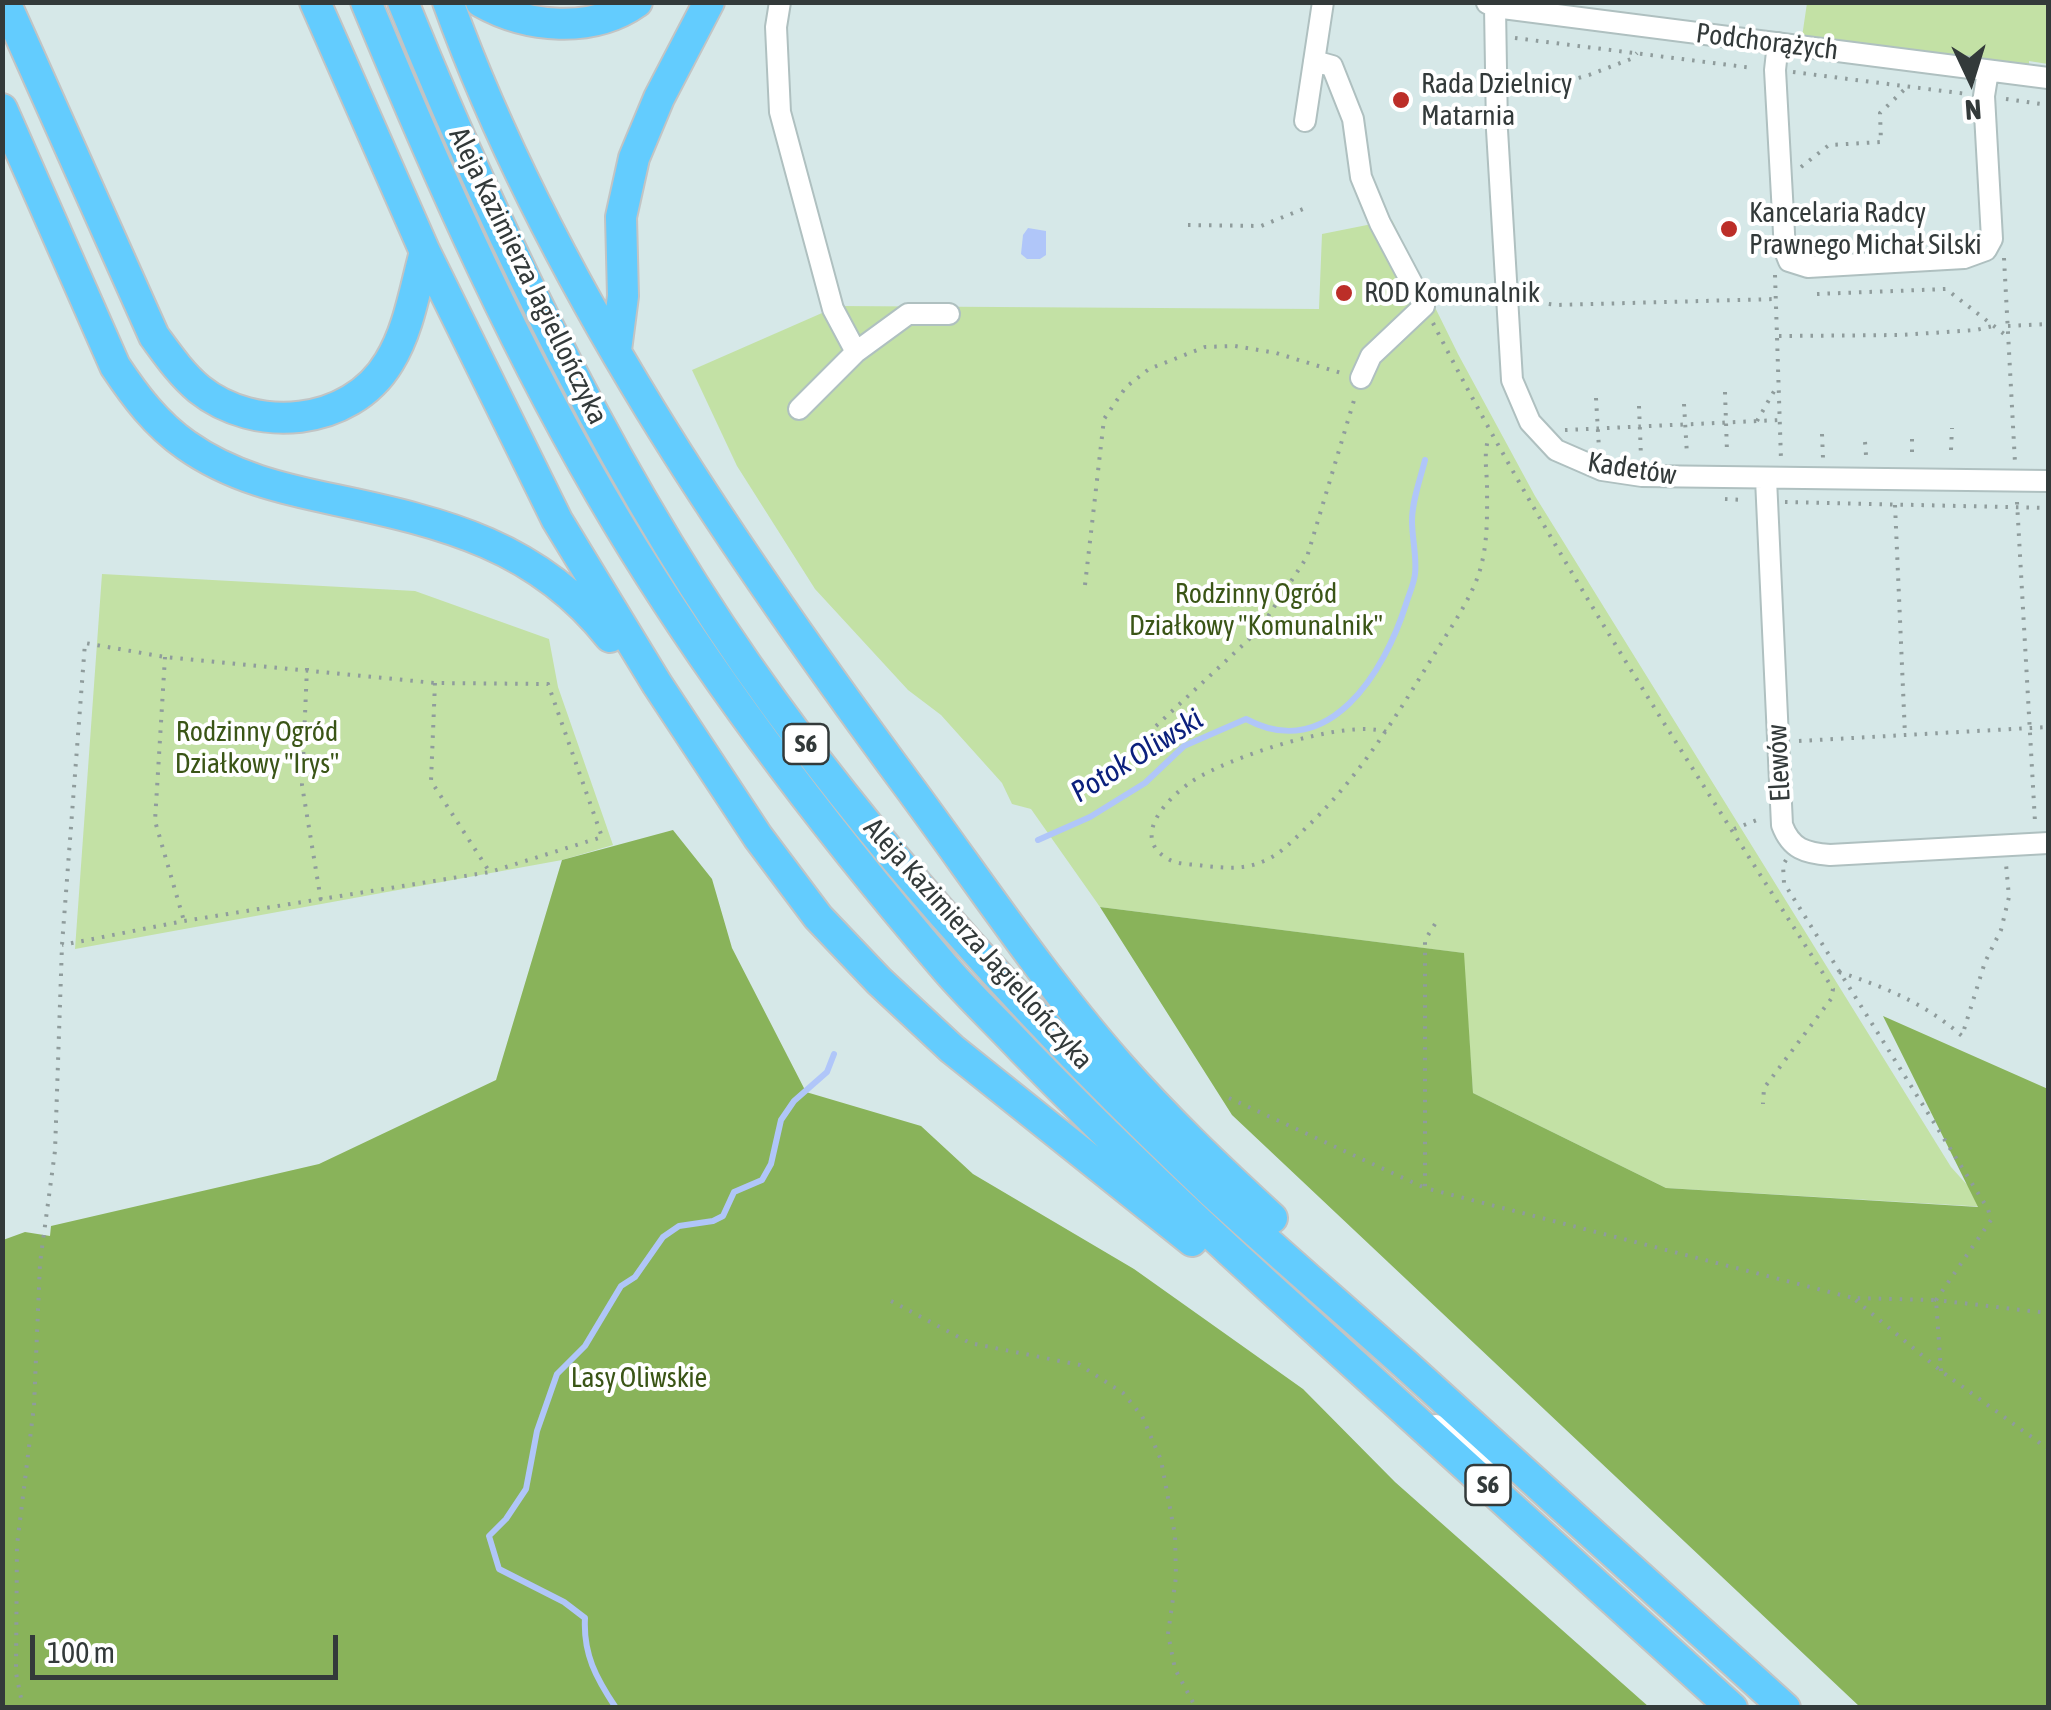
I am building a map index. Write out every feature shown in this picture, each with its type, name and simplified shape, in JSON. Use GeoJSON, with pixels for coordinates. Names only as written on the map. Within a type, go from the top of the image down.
{"type":"FeatureCollection","features":[{"type":"Feature","properties":{"kind":"highway"},"geometry":{"type":"LineString","coordinates":[[6,2],[154,336],[175,366],[200,390],[251,415],[312,416],[337,408],[358,395],[388,364],[400,340],[424,252]]}},
{"type":"Feature","properties":{"kind":"highway"},"geometry":{"type":"LineString","coordinates":[[315,2],[424,252],[556,520],[657,684],[768,850],[818,917],[879,982],[952,1050],[1218,1261],[1243,1264]]}},
{"type":"Feature","properties":{"kind":"highway","name":"Aleja Kazimierza Jagiellończyka"},"geometry":{"type":"LineString","coordinates":[[366,2],[427,150],[526,356],[616,520],[736,704],[793,782],[950,974],[1074,1102],[1243,1264],[1732,1708]]}},
{"type":"Feature","properties":{"kind":"highway","name":"Aleja Kazimierza Jagiellończyka"},"geometry":{"type":"LineString","coordinates":[[403,2],[456,135],[586,396],[692,584],[774,703],[920,887],[1212,1192],[1785,1708]]}},
{"type":"Feature","properties":{"kind":"highway"},"geometry":{"type":"LineString","coordinates":[[448,2],[471,65],[524,181],[616,350],[744,556],[833,685],[1117,1064],[1202,1153],[1380,1319],[1392,1352]]}},
{"type":"Feature","properties":{"kind":"highway"},"geometry":{"type":"LineString","coordinates":[[481,2],[532,21],[574,24],[602,18],[636,2]]}},
{"type":"Feature","properties":{"kind":"highway"},"geometry":{"type":"LineString","coordinates":[[616,350],[623,296],[621,217],[634,158],[709,2]]}},
{"type":"Feature","properties":{"kind":"highway"},"geometry":{"type":"LineString","coordinates":[[2,108],[108,351],[136,398],[159,423],[209,460],[244,476],[284,489],[418,517],[512,553],[564,587],[596,618],[644,679],[657,684]]}},
{"type":"Feature","properties":{"kind":"street"},"geometry":{"type":"LineString","coordinates":[[780,2],[776,27],[780,112],[833,309],[856,352]]}},
{"type":"Feature","properties":{"kind":"street"},"geometry":{"type":"LineString","coordinates":[[1304,121],[1323,2]]}},
{"type":"Feature","properties":{"kind":"street","name":"Podchorążych"},"geometry":{"type":"LineString","coordinates":[[1490,5],[2048,78]]}},
{"type":"Feature","properties":{"kind":"street","name":"Kadetów"},"geometry":{"type":"LineString","coordinates":[[1490,5],[1508,357],[1512,380],[1530,422],[1556,450],[1602,470],[1642,476],[2048,481]]}},
{"type":"Feature","properties":{"kind":"street"},"geometry":{"type":"LineString","coordinates":[[1778,43],[1775,70],[1785,251],[1788,261],[1797,265],[1976,256],[1986,250],[1992,239],[1984,96],[1988,71]]}},
{"type":"Feature","properties":{"kind":"street"},"geometry":{"type":"LineString","coordinates":[[1314,62],[1332,66],[1353,119],[1360,177],[1424,306],[1371,356],[1361,378]]}},
{"type":"Feature","properties":{"kind":"street"},"geometry":{"type":"LineString","coordinates":[[799,408],[856,352],[908,314],[949,314]]}},
{"type":"Feature","properties":{"kind":"street","name":"Elewów"},"geometry":{"type":"LineString","coordinates":[[1766,480],[1782,816],[1793,846]]}},
{"type":"Feature","properties":{"kind":"street"},"geometry":{"type":"LineString","coordinates":[[1793,846],[1809,854],[1830,856],[2042,843]]}},
{"type":"Feature","properties":{"kind":"street"},"geometry":{"type":"LineString","coordinates":[[1415,1373],[1521,1515]]}},
{"type":"Feature","properties":{"kind":"street"},"geometry":{"type":"LineString","coordinates":[[1392,1398],[1544,1492]]}},
{"type":"Feature","properties":{"kind":"path"},"geometry":{"type":"LineString","coordinates":[[1518,95],[1589,75],[1638,54]]}},
{"type":"Feature","properties":{"kind":"path"},"geometry":{"type":"LineString","coordinates":[[1781,182],[1830,145],[1882,142],[1880,113],[1907,87]]}},
{"type":"Feature","properties":{"kind":"path"},"geometry":{"type":"LineString","coordinates":[[1188,225],[1261,226],[1303,209]]}},
{"type":"Feature","properties":{"kind":"path"},"geometry":{"type":"LineString","coordinates":[[2003,242],[2029,728],[2042,843]]}},
{"type":"Feature","properties":{"kind":"path"},"geometry":{"type":"LineString","coordinates":[[1817,294],[1946,289],[2008,337]]}},
{"type":"Feature","properties":{"kind":"path"},"geometry":{"type":"LineString","coordinates":[[1528,302],[1556,305],[1776,299]]}},
{"type":"Feature","properties":{"kind":"path"},"geometry":{"type":"LineString","coordinates":[[1424,306],[1490,435],[1620,656],[1832,989],[1831,999],[1764,1088],[1763,1104]]}},
{"type":"Feature","properties":{"kind":"path"},"geometry":{"type":"LineString","coordinates":[[2007,326],[2048,324]]}},
{"type":"Feature","properties":{"kind":"path"},"geometry":{"type":"LineString","coordinates":[[1778,336],[1901,334],[1993,326]]}},
{"type":"Feature","properties":{"kind":"path"},"geometry":{"type":"LineString","coordinates":[[1085,585],[1104,419],[1126,387],[1149,369],[1193,350],[1235,346],[1276,353],[1361,378],[1307,557],[1259,630],[1156,726]]}},
{"type":"Feature","properties":{"kind":"path"},"geometry":{"type":"LineString","coordinates":[[1757,421],[1779,384]]}},
{"type":"Feature","properties":{"kind":"path"},"geometry":{"type":"LineString","coordinates":[[1725,392],[1727,452]]}},
{"type":"Feature","properties":{"kind":"path"},"geometry":{"type":"LineString","coordinates":[[1596,398],[1600,454]]}},
{"type":"Feature","properties":{"kind":"path"},"geometry":{"type":"LineString","coordinates":[[1684,404],[1687,455]]}},
{"type":"Feature","properties":{"kind":"path"},"geometry":{"type":"LineString","coordinates":[[1639,406],[1641,457]]}},
{"type":"Feature","properties":{"kind":"path"},"geometry":{"type":"LineString","coordinates":[[1562,430],[1780,420]]}},
{"type":"Feature","properties":{"kind":"path"},"geometry":{"type":"LineString","coordinates":[[1951,450],[1952,428]]}},
{"type":"Feature","properties":{"kind":"path"},"geometry":{"type":"LineString","coordinates":[[1822,434],[1823,458]]}},
{"type":"Feature","properties":{"kind":"path"},"geometry":{"type":"LineString","coordinates":[[1386,732],[1376,728],[1324,732],[1236,758],[1208,771],[1184,787],[1159,812],[1152,830],[1154,845],[1163,856],[1180,863],[1234,870],[1264,862],[1279,854],[1344,790],[1386,732],[1477,580],[1487,533],[1486,448],[1490,435]]}},
{"type":"Feature","properties":{"kind":"path"},"geometry":{"type":"LineString","coordinates":[[1912,439],[1912,453]]}},
{"type":"Feature","properties":{"kind":"path"},"geometry":{"type":"LineString","coordinates":[[1865,442],[1866,455]]}},
{"type":"Feature","properties":{"kind":"path"},"geometry":{"type":"LineString","coordinates":[[1717,498],[2048,508]]}},
{"type":"Feature","properties":{"kind":"path"},"geometry":{"type":"LineString","coordinates":[[1895,504],[1906,735]]}},
{"type":"Feature","properties":{"kind":"path"},"geometry":{"type":"LineString","coordinates":[[23,1708],[16,1672],[17,1545],[34,1406],[40,1263],[55,1152],[62,945],[85,643],[165,657],[435,682],[548,684],[602,837],[490,872],[184,921],[62,945]]}},
{"type":"Feature","properties":{"kind":"path"},"geometry":{"type":"LineString","coordinates":[[165,657],[155,821],[184,921]]}},
{"type":"Feature","properties":{"kind":"path"},"geometry":{"type":"LineString","coordinates":[[306,668],[302,785],[321,901]]}},
{"type":"Feature","properties":{"kind":"path"},"geometry":{"type":"LineString","coordinates":[[435,682],[431,780],[490,872]]}},
{"type":"Feature","properties":{"kind":"path"},"geometry":{"type":"LineString","coordinates":[[1778,742],[2048,728]]}},
{"type":"Feature","properties":{"kind":"path"},"geometry":{"type":"LineString","coordinates":[[1732,830],[1760,818],[1782,816]]}},
{"type":"Feature","properties":{"kind":"path"},"geometry":{"type":"LineString","coordinates":[[1839,972],[1876,984],[1936,1014],[1962,1036],[2009,897],[2004,845]]}},
{"type":"Feature","properties":{"kind":"path"},"geometry":{"type":"LineString","coordinates":[[1793,846],[1783,865],[1784,883],[1988,1209],[1991,1220],[1936,1300],[1941,1371]]}},
{"type":"Feature","properties":{"kind":"path"},"geometry":{"type":"LineString","coordinates":[[1425,1188],[1424,940],[1435,924]]}},
{"type":"Feature","properties":{"kind":"path"},"geometry":{"type":"LineString","coordinates":[[1229,1098],[1425,1188],[1852,1298],[1936,1300],[2048,1312]]}},
{"type":"Feature","properties":{"kind":"path"},"geometry":{"type":"LineString","coordinates":[[1852,1298],[1941,1371],[2048,1448]]}},
{"type":"Feature","properties":{"kind":"path"},"geometry":{"type":"LineString","coordinates":[[890,1300],[970,1342],[1080,1364],[1122,1393],[1142,1416],[1161,1460],[1174,1535],[1176,1577],[1168,1634],[1175,1670],[1196,1708]]}},
{"type":"Feature","properties":{"kind":"green space"},"geometry":{"type":"Polygon","coordinates":[[[1807,3],[2048,3],[2048,64],[1802,37],[1807,3]]]}},
{"type":"Feature","properties":{"kind":"green space","name":"Rodzinny Ogród Działkowy \"Komunalnik\""},"geometry":{"type":"Polygon","coordinates":[[[1392,220],[1458,354],[1535,496],[1951,1167],[1987,1207],[1666,1188],[1473,1093],[1463,953],[1100,907],[1031,809],[1012,804],[1002,783],[941,715],[908,690],[815,589],[737,466],[692,370],[838,306],[1319,309],[1322,234],[1392,220]]]}},
{"type":"Feature","properties":{"kind":"green space","name":"Rodzinny Ogród Działkowy \"Irys\""},"geometry":{"type":"Polygon","coordinates":[[[102,574],[415,591],[549,639],[558,687],[613,845],[562,860],[75,949],[102,574]]]}},
{"type":"Feature","properties":{"kind":"green space","name":"Lasy Oliwskie"},"geometry":{"type":"Polygon","coordinates":[[[673,830],[712,879],[732,948],[806,1092],[921,1126],[973,1174],[1134,1269],[1303,1389],[1395,1482],[1649,1707],[3,1707],[3,1240],[25,1232],[50,1236],[51,1226],[319,1164],[496,1080],[562,860],[673,830]]]}},
{"type":"Feature","properties":{"kind":"green space"},"geometry":{"type":"Polygon","coordinates":[[[1100,907],[1464,953],[1473,1093],[1666,1188],[1978,1207],[1883,1016],[2048,1089],[2048,1707],[1860,1707],[1232,1115],[1100,907]]]}},
{"type":"Feature","properties":{"kind":"water"},"geometry":{"type":"Polygon","coordinates":[[[1028,228],[1046,231],[1046,255],[1040,259],[1027,259],[1021,254],[1023,235],[1028,228]]]}},
{"type":"Feature","properties":{"kind":"waterway","name":"Potok Oliwski"},"geometry":{"type":"LineString","coordinates":[[1038,840],[1090,817],[1145,783],[1184,746],[1246,719],[1276,730],[1303,729],[1328,720],[1349,704],[1384,657],[1413,585],[1412,513],[1425,460]]}},
{"type":"Feature","properties":{"kind":"waterway","name":"Potok Oliwski"},"geometry":{"type":"LineString","coordinates":[[616,1708],[592,1665],[585,1618],[564,1602],[499,1569],[489,1536],[526,1489],[537,1431],[557,1374],[585,1346],[621,1286],[635,1277],[663,1237],[679,1226],[723,1216],[734,1192],[762,1180],[771,1164],[781,1120],[794,1101],[827,1072],[834,1054]]}},
{"type":"Feature","properties":{"kind":"place","name":"Rada Dzielnicy Matarnia"},"geometry":{"type":"Point","coordinates":[1401,100]}},
{"type":"Feature","properties":{"kind":"place","name":"Kancelaria Radcy Prawnego Michał Silski"},"geometry":{"type":"Point","coordinates":[1729,229]}},
{"type":"Feature","properties":{"kind":"place","name":"ROD Komunalnik"},"geometry":{"type":"Point","coordinates":[1344,293]}}]}
